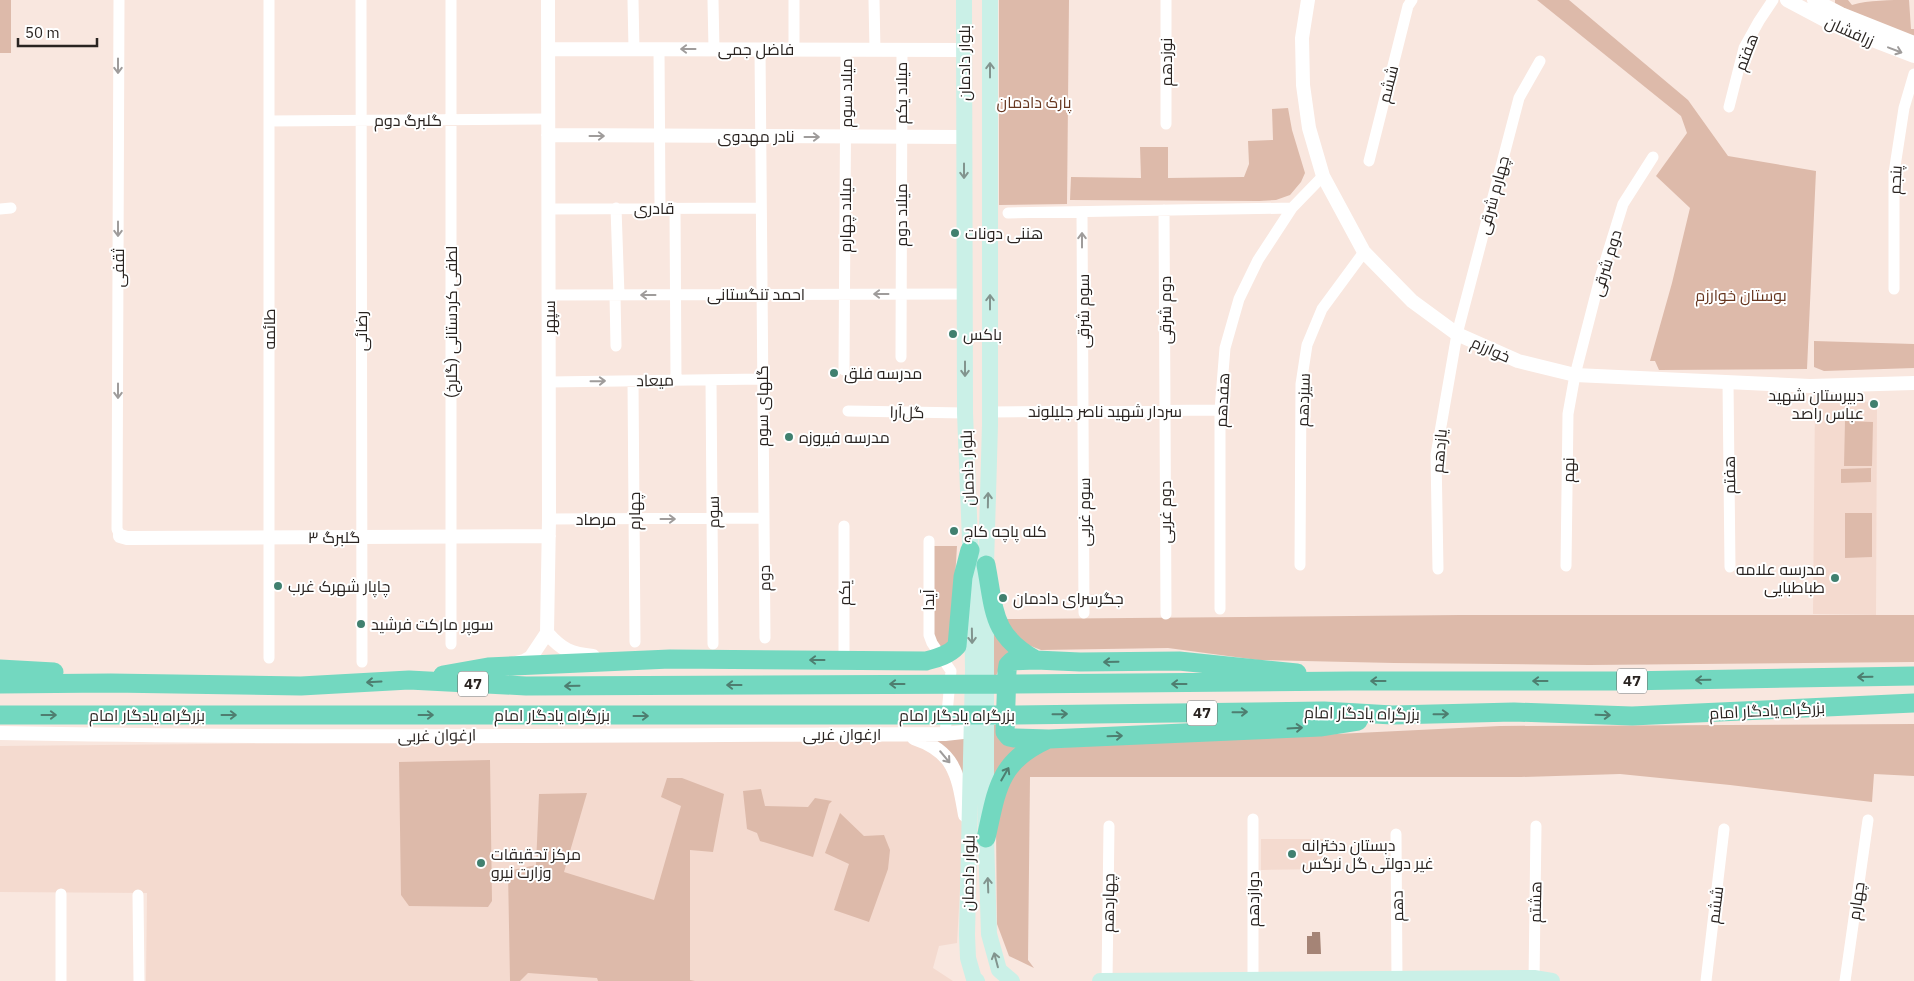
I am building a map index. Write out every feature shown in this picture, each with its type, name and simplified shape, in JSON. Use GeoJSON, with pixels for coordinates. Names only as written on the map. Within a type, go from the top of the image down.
{"type":"FeatureCollection","features":[{"type":"Feature","properties":{"kind":"highway"},"geometry":{"type":"LineString","coordinates":[[409,680],[488,667],[634,651],[713,659],[926,661],[942,656],[957,646],[963,577],[970,550]]}},
{"type":"Feature","properties":{"kind":"highway"},"geometry":{"type":"LineString","coordinates":[[986,565],[998,625],[1010,642],[1036,660]]}},
{"type":"Feature","properties":{"kind":"highway"},"geometry":{"type":"LineString","coordinates":[[1351,681],[1278,670],[1188,662],[1012,661],[1008,665],[1007,671],[1005,732],[1009,737],[1014,738],[1049,739],[1320,727],[1392,715]]}},
{"type":"Feature","properties":{"kind":"highway"},"geometry":{"type":"LineString","coordinates":[[0,669],[89,676],[111,682]]}},
{"type":"Feature","properties":{"kind":"highway","name":"بزرگراه یادگار امام"},"geometry":{"type":"LineString","coordinates":[[0,684],[111,682],[301,686],[409,680],[526,686],[1011,684],[1623,681],[1914,676]]}},
{"type":"Feature","properties":{"kind":"highway","name":"بزرگراه یادگار امام"},"geometry":{"type":"LineString","coordinates":[[0,715],[694,716],[1012,715],[1324,711],[1392,715],[1514,712],[1632,716],[1914,703]]}},
{"type":"Feature","properties":{"kind":"highway"},"geometry":{"type":"LineString","coordinates":[[978,837],[1002,778],[1009,767],[1023,752],[1049,739]]}},
{"type":"Feature","properties":{"kind":"main road","name":"بلوار دادمان"},"geometry":{"type":"LineString","coordinates":[[964,0],[965,413],[972,602],[972,731],[978,837],[989,934],[999,970],[1012,981]]}},
{"type":"Feature","properties":{"kind":"main road","name":"بلوار دادمان"},"geometry":{"type":"LineString","coordinates":[[976,981],[968,958],[967,935],[978,837],[990,412],[990,0]]}},
{"type":"Feature","properties":{"kind":"main road"},"geometry":{"type":"LineString","coordinates":[[967,935],[989,934]]}},
{"type":"Feature","properties":{"kind":"main road"},"geometry":{"type":"LineString","coordinates":[[1100,981],[1552,981]]}},
{"type":"Feature","properties":{"kind":"street","name":"ثقفی"},"geometry":{"type":"LineString","coordinates":[[119,0],[117,529],[120,536]]}},
{"type":"Feature","properties":{"kind":"street","name":"طائمه"},"geometry":{"type":"LineString","coordinates":[[269,0],[269,658]]}},
{"type":"Feature","properties":{"kind":"street","name":"رضائی"},"geometry":{"type":"LineString","coordinates":[[361,0],[362,662]]}},
{"type":"Feature","properties":{"kind":"street","name":"لطفی کردستانی (گلرخ)"},"geometry":{"type":"LineString","coordinates":[[451,0],[451,644]]}},
{"type":"Feature","properties":{"kind":"street","name":"سپهر"},"geometry":{"type":"LineString","coordinates":[[546,633],[549,536],[548,0]]}},
{"type":"Feature","properties":{"kind":"street"},"geometry":{"type":"LineString","coordinates":[[633,0],[634,49]]}},
{"type":"Feature","properties":{"kind":"street"},"geometry":{"type":"LineString","coordinates":[[714,0],[714,49]]}},
{"type":"Feature","properties":{"kind":"street"},"geometry":{"type":"LineString","coordinates":[[794,0],[794,50]]}},
{"type":"Feature","properties":{"kind":"street"},"geometry":{"type":"LineString","coordinates":[[874,0],[875,50]]}},
{"type":"Feature","properties":{"kind":"street","name":"نوزدهم"},"geometry":{"type":"LineString","coordinates":[[1166,0],[1166,124]]}},
{"type":"Feature","properties":{"kind":"street","name":"خوارزم"},"geometry":{"type":"LineString","coordinates":[[1308,0],[1302,38],[1303,85],[1309,128],[1323,176],[1364,252],[1412,301],[1457,334],[1518,361],[1575,375],[1810,386],[1914,383]]}},
{"type":"Feature","properties":{"kind":"street","name":"ششم"},"geometry":{"type":"LineString","coordinates":[[1369,161],[1410,3],[1397,0]]}},
{"type":"Feature","properties":{"kind":"street","name":"هفتم"},"geometry":{"type":"LineString","coordinates":[[1729,108],[1744,48],[1759,20],[1773,0]]}},
{"type":"Feature","properties":{"kind":"street","name":"زرافشان"},"geometry":{"type":"LineString","coordinates":[[1787,0],[1836,26],[1914,56]]}},
{"type":"Feature","properties":{"kind":"street","name":"زرافشان"},"geometry":{"type":"LineString","coordinates":[[1814,0],[1841,14],[1914,43]]}},
{"type":"Feature","properties":{"kind":"street","name":"فاضل جمی"},"geometry":{"type":"LineString","coordinates":[[548,49],[964,50]]}},
{"type":"Feature","properties":{"kind":"street"},"geometry":{"type":"LineString","coordinates":[[659,49],[658,136],[660,208]]}},
{"type":"Feature","properties":{"kind":"street"},"geometry":{"type":"LineString","coordinates":[[760,50],[761,208]]}},
{"type":"Feature","properties":{"kind":"street","name":"میلاد سوم"},"geometry":{"type":"LineString","coordinates":[[846,50],[846,137]]}},
{"type":"Feature","properties":{"kind":"street","name":"میلاد یکم"},"geometry":{"type":"LineString","coordinates":[[901,137],[902,50]]}},
{"type":"Feature","properties":{"kind":"street","name":"چهارم شرقی"},"geometry":{"type":"LineString","coordinates":[[1457,334],[1518,98],[1540,61]]}},
{"type":"Feature","properties":{"kind":"street","name":"پنجم"},"geometry":{"type":"LineString","coordinates":[[1894,289],[1894,173],[1904,108],[1914,74]]}},
{"type":"Feature","properties":{"kind":"street","name":"گلبرگ دوم"},"geometry":{"type":"LineString","coordinates":[[269,121],[548,119]]}},
{"type":"Feature","properties":{"kind":"street","name":"نادر مهدوی"},"geometry":{"type":"LineString","coordinates":[[548,136],[964,137]]}},
{"type":"Feature","properties":{"kind":"street","name":"میلاد چهارم"},"geometry":{"type":"LineString","coordinates":[[844,370],[846,137]]}},
{"type":"Feature","properties":{"kind":"street","name":"میلاد دوم"},"geometry":{"type":"LineString","coordinates":[[901,137],[901,357]]}},
{"type":"Feature","properties":{"kind":"street","name":"دوم شرقی"},"geometry":{"type":"LineString","coordinates":[[1575,375],[1600,278],[1624,204],[1653,157]]}},
{"type":"Feature","properties":{"kind":"street","name":"هفدهم"},"geometry":{"type":"LineString","coordinates":[[1220,609],[1220,410],[1225,348],[1238,299],[1258,260],[1292,208],[1323,176]]}},
{"type":"Feature","properties":{"kind":"street","name":"قادری"},"geometry":{"type":"LineString","coordinates":[[548,208],[761,208]]}},
{"type":"Feature","properties":{"kind":"street"},"geometry":{"type":"LineString","coordinates":[[616,208],[616,346]]}},
{"type":"Feature","properties":{"kind":"street"},"geometry":{"type":"LineString","coordinates":[[675,208],[676,380]]}},
{"type":"Feature","properties":{"kind":"street","name":"گلهای سوم"},"geometry":{"type":"LineString","coordinates":[[761,208],[763,518]]}},
{"type":"Feature","properties":{"kind":"street"},"geometry":{"type":"LineString","coordinates":[[1008,212],[1292,208]]}},
{"type":"Feature","properties":{"kind":"street","name":"دوم شرقی"},"geometry":{"type":"LineString","coordinates":[[1164,210],[1165,410]]}},
{"type":"Feature","properties":{"kind":"street","name":"سوم شرقی"},"geometry":{"type":"LineString","coordinates":[[1082,212],[1084,411]]}},
{"type":"Feature","properties":{"kind":"street","name":"سیزدهم"},"geometry":{"type":"LineString","coordinates":[[1300,565],[1301,384],[1307,345],[1322,309],[1364,252]]}},
{"type":"Feature","properties":{"kind":"street","name":"احمد تنگستانی"},"geometry":{"type":"LineString","coordinates":[[549,295],[964,294]]}},
{"type":"Feature","properties":{"kind":"street","name":"یازدهم"},"geometry":{"type":"LineString","coordinates":[[1438,569],[1436,455],[1457,334]]}},
{"type":"Feature","properties":{"kind":"street","name":"نهم"},"geometry":{"type":"LineString","coordinates":[[1566,566],[1568,414],[1575,375]]}},
{"type":"Feature","properties":{"kind":"street","name":"میعاد"},"geometry":{"type":"LineString","coordinates":[[549,382],[762,379]]}},
{"type":"Feature","properties":{"kind":"street","name":"سوم"},"geometry":{"type":"LineString","coordinates":[[711,380],[713,644]]}},
{"type":"Feature","properties":{"kind":"street","name":"چهارم"},"geometry":{"type":"LineString","coordinates":[[633,381],[634,651]]}},
{"type":"Feature","properties":{"kind":"street","name":"هفتم"},"geometry":{"type":"LineString","coordinates":[[1728,382],[1730,567]]}},
{"type":"Feature","properties":{"kind":"street","name":"دوم غربی"},"geometry":{"type":"LineString","coordinates":[[1165,410],[1166,614]]}},
{"type":"Feature","properties":{"kind":"street","name":"سردار شهید ناصر جلیلوند"},"geometry":{"type":"LineString","coordinates":[[990,412],[1220,410]]}},
{"type":"Feature","properties":{"kind":"street","name":"گل‌آرا"},"geometry":{"type":"LineString","coordinates":[[848,411],[965,413]]}},
{"type":"Feature","properties":{"kind":"street","name":"سوم غربی"},"geometry":{"type":"LineString","coordinates":[[1084,411],[1084,613]]}},
{"type":"Feature","properties":{"kind":"street","name":"مرصاد"},"geometry":{"type":"LineString","coordinates":[[549,519],[763,518]]}},
{"type":"Feature","properties":{"kind":"street","name":"دوم"},"geometry":{"type":"LineString","coordinates":[[763,518],[765,638]]}},
{"type":"Feature","properties":{"kind":"street","name":"یکم"},"geometry":{"type":"LineString","coordinates":[[844,526],[844,660]]}},
{"type":"Feature","properties":{"kind":"street","name":"گلبرگ ۳"},"geometry":{"type":"LineString","coordinates":[[120,536],[127,538],[549,536]]}},
{"type":"Feature","properties":{"kind":"street","name":"آیدا"},"geometry":{"type":"LineString","coordinates":[[929,541],[929,635],[932,643],[951,671],[945,734]]}},
{"type":"Feature","properties":{"kind":"street"},"geometry":{"type":"LineString","coordinates":[[488,667],[524,661],[536,651],[546,633],[557,645],[566,651],[577,654],[634,651]]}},
{"type":"Feature","properties":{"kind":"street","name":"ارغوان غربی"},"geometry":{"type":"LineString","coordinates":[[0,732],[186,736],[945,734],[972,731]]}},
{"type":"Feature","properties":{"kind":"street","name":"ارغوان غربی"},"geometry":{"type":"LineString","coordinates":[[903,734],[933,745],[949,760],[978,837]]}},
{"type":"Feature","properties":{"kind":"street","name":"دوازدهم"},"geometry":{"type":"LineString","coordinates":[[1253,819],[1253,980]]}},
{"type":"Feature","properties":{"kind":"street","name":"چهارم"},"geometry":{"type":"LineString","coordinates":[[1845,981],[1868,820]]}},
{"type":"Feature","properties":{"kind":"street","name":"چهاردهم"},"geometry":{"type":"LineString","coordinates":[[1107,981],[1109,826]]}},
{"type":"Feature","properties":{"kind":"street","name":"هشتم"},"geometry":{"type":"LineString","coordinates":[[1534,980],[1536,826]]}},
{"type":"Feature","properties":{"kind":"street","name":"ششم"},"geometry":{"type":"LineString","coordinates":[[1706,981],[1724,829]]}},
{"type":"Feature","properties":{"kind":"street","name":"دهم"},"geometry":{"type":"LineString","coordinates":[[1396,834],[1397,980]]}},
{"type":"Feature","properties":{"kind":"street"},"geometry":{"type":"LineString","coordinates":[[60,981],[61,894]]}},
{"type":"Feature","properties":{"kind":"street"},"geometry":{"type":"LineString","coordinates":[[138,895],[139,981]]}},
{"type":"Feature","properties":{"kind":"shaded area"},"geometry":{"type":"Polygon","coordinates":[[[1815,400],[1877,402],[1876,615],[1813,614],[1815,400]]]}},
{"type":"Feature","properties":{"kind":"shaded area","name":"مرکز تحقیقات وزارت نیرو"},"geometry":{"type":"Polygon","coordinates":[[[905,739],[939,754],[959,799],[963,835],[957,943],[939,946],[933,968],[953,981],[146,981],[147,893],[0,892],[0,746],[905,739]]]}},
{"type":"Feature","properties":{"kind":"shaded area","name":"دبستان دخترانه غیر دولتی گل نرگس"},"geometry":{"type":"Polygon","coordinates":[[[1261,839],[1323,839],[1323,869],[1261,870],[1261,839]]]}},
{"type":"Feature","properties":{"kind":"shaded area"},"geometry":{"type":"Polygon","coordinates":[[[1312,932],[1320,932],[1321,954],[1307,954],[1307,936],[1312,936],[1312,932]]]}},
{"type":"Feature","properties":{"kind":"green space"},"geometry":{"type":"Polygon","coordinates":[[[0,0],[11,0],[11,53],[0,53],[0,0]]]}},
{"type":"Feature","properties":{"kind":"green space","name":"پارک دادمان"},"geometry":{"type":"Polygon","coordinates":[[[999,0],[1069,0],[1067,204],[999,205],[999,0]]]}},
{"type":"Feature","properties":{"kind":"green space","name":"بوستان خوارزم"},"geometry":{"type":"Polygon","coordinates":[[[1537,0],[1569,0],[1688,100],[1728,156],[1816,171],[1807,369],[1659,370],[1655,361],[1650,361],[1672,283],[1690,208],[1656,176],[1687,133],[1681,116],[1537,0]]]}},
{"type":"Feature","properties":{"kind":"green space"},"geometry":{"type":"Polygon","coordinates":[[[1835,0],[1848,0],[1852,5],[1872,1],[1909,0],[1911,29],[1914,29],[1914,36],[1854,15],[1835,4],[1835,0]]]}},
{"type":"Feature","properties":{"kind":"green space"},"geometry":{"type":"Polygon","coordinates":[[[1288,108],[1292,130],[1305,173],[1301,182],[1290,195],[1276,200],[1259,201],[1070,200],[1071,177],[1141,178],[1140,147],[1168,147],[1168,178],[1244,177],[1249,164],[1248,141],[1273,140],[1272,109],[1288,108]]]}},
{"type":"Feature","properties":{"kind":"green space"},"geometry":{"type":"Polygon","coordinates":[[[1814,341],[1914,344],[1914,368],[1824,371],[1814,367],[1814,341]]]}},
{"type":"Feature","properties":{"kind":"green space"},"geometry":{"type":"Polygon","coordinates":[[[1845,421],[1873,422],[1872,466],[1844,466],[1845,421]]]}},
{"type":"Feature","properties":{"kind":"green space"},"geometry":{"type":"Polygon","coordinates":[[[1871,468],[1871,482],[1841,483],[1841,469],[1871,468]]]}},
{"type":"Feature","properties":{"kind":"green space"},"geometry":{"type":"Polygon","coordinates":[[[1845,513],[1872,513],[1872,557],[1845,558],[1845,513]]]}},
{"type":"Feature","properties":{"kind":"green space"},"geometry":{"type":"Polygon","coordinates":[[[933,546],[957,546],[951,645],[941,649],[933,636],[933,546]]]}},
{"type":"Feature","properties":{"kind":"green space"},"geometry":{"type":"Polygon","coordinates":[[[992,613],[1018,654],[1000,666],[996,676],[991,676],[992,613]]]}},
{"type":"Feature","properties":{"kind":"green space"},"geometry":{"type":"Polygon","coordinates":[[[1460,615],[1914,615],[1914,662],[1589,665],[1394,663],[1258,660],[1168,648],[1041,650],[1013,639],[1006,619],[1460,615]]]}},
{"type":"Feature","properties":{"kind":"green space"},"geometry":{"type":"Polygon","coordinates":[[[1914,724],[1914,776],[1874,774],[1872,802],[1620,774],[1521,777],[1030,777],[1028,960],[1034,968],[1009,956],[997,924],[996,828],[1008,779],[1024,760],[1048,748],[1500,726],[1914,724]]]}},
{"type":"Feature","properties":{"kind":"green space"},"geometry":{"type":"Polygon","coordinates":[[[991,725],[1000,725],[1024,744],[991,796],[991,725]]]}},
{"type":"Feature","properties":{"kind":"green space"},"geometry":{"type":"Polygon","coordinates":[[[965,737],[965,796],[962,780],[924,739],[965,737]]]}},
{"type":"Feature","properties":{"kind":"green space"},"geometry":{"type":"Polygon","coordinates":[[[490,760],[492,901],[488,907],[409,906],[401,895],[399,762],[490,760]]]}},
{"type":"Feature","properties":{"kind":"green space"},"geometry":{"type":"Polygon","coordinates":[[[667,778],[682,778],[724,794],[713,852],[690,850],[690,980],[695,981],[598,981],[597,978],[528,973],[520,981],[510,981],[508,871],[536,865],[539,794],[587,793],[564,872],[654,900],[681,806],[661,797],[667,778]]]}},
{"type":"Feature","properties":{"kind":"green space"},"geometry":{"type":"Polygon","coordinates":[[[761,789],[765,806],[808,807],[815,798],[832,801],[829,804],[813,857],[760,841],[757,833],[747,829],[743,791],[761,789]]]}},
{"type":"Feature","properties":{"kind":"green space"},"geometry":{"type":"Polygon","coordinates":[[[840,813],[864,836],[884,835],[890,850],[888,869],[869,922],[834,910],[849,864],[825,853],[840,813]]]}},
{"type":"Feature","properties":{"kind":"place","name":"هننی دونات"},"geometry":{"type":"Point","coordinates":[955,233]}},
{"type":"Feature","properties":{"kind":"place","name":"باکس"},"geometry":{"type":"Point","coordinates":[953,334]}},
{"type":"Feature","properties":{"kind":"place","name":"مدرسه فلق"},"geometry":{"type":"Point","coordinates":[834,373]}},
{"type":"Feature","properties":{"kind":"place","name":"دبیرستان شهید عباس راصد"},"geometry":{"type":"Point","coordinates":[1874,404]}},
{"type":"Feature","properties":{"kind":"place","name":"مدرسه فیروزه"},"geometry":{"type":"Point","coordinates":[789,437]}},
{"type":"Feature","properties":{"kind":"place","name":"کله پاچه کاج"},"geometry":{"type":"Point","coordinates":[954,531]}},
{"type":"Feature","properties":{"kind":"place","name":"مدرسه علامه طباطبایی"},"geometry":{"type":"Point","coordinates":[1835,578]}},
{"type":"Feature","properties":{"kind":"place","name":"چاپار شهرک غرب"},"geometry":{"type":"Point","coordinates":[278,586]}},
{"type":"Feature","properties":{"kind":"place","name":"جگرسرای دادمان"},"geometry":{"type":"Point","coordinates":[1003,598]}},
{"type":"Feature","properties":{"kind":"place","name":"سوپر مارکت فرشید"},"geometry":{"type":"Point","coordinates":[361,624]}},
{"type":"Feature","properties":{"kind":"place","name":"دبستان دخترانه غیر دولتی گل نرگس"},"geometry":{"type":"Point","coordinates":[1292,854]}},
{"type":"Feature","properties":{"kind":"place","name":"مرکز تحقیقات وزارت نیرو"},"geometry":{"type":"Point","coordinates":[481,863]}}]}
